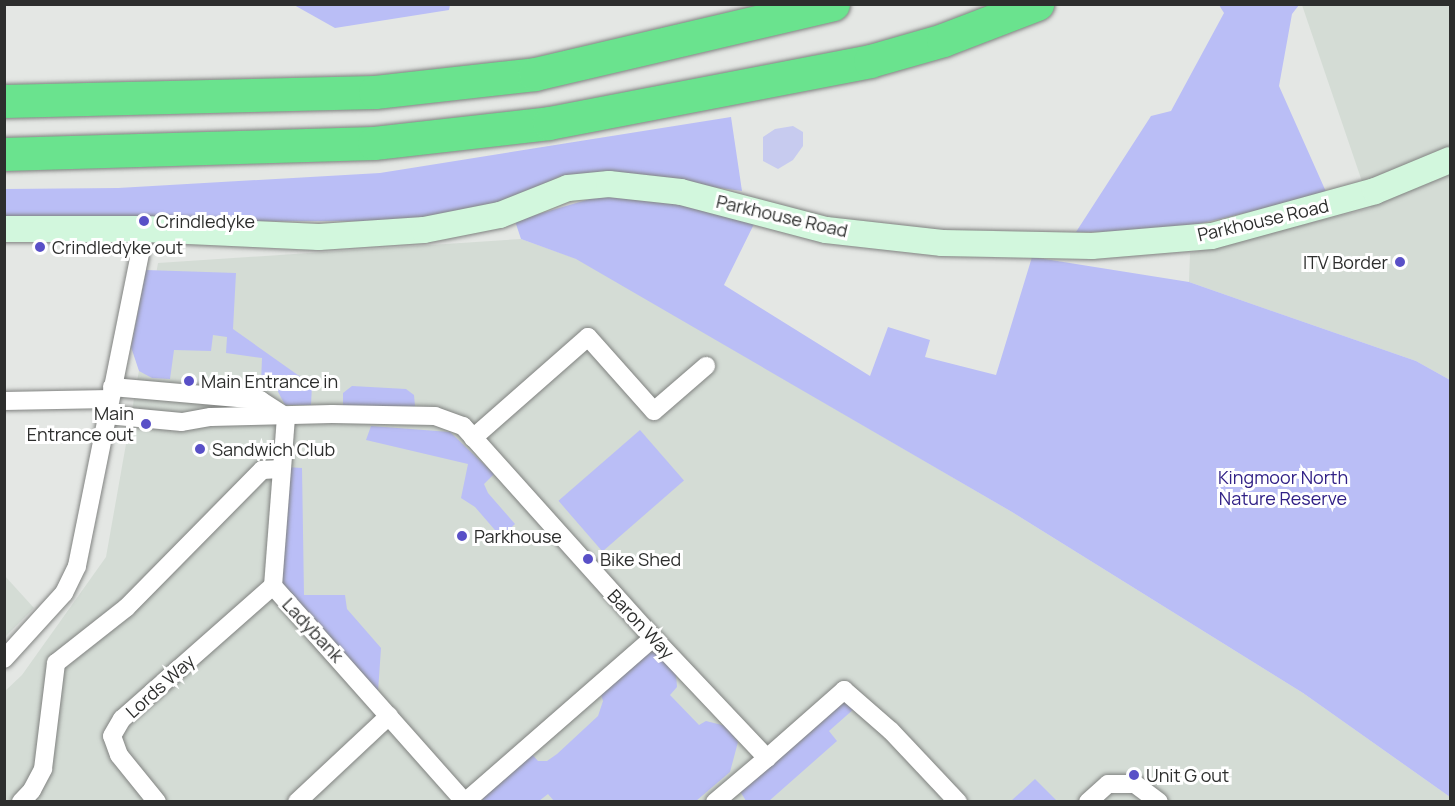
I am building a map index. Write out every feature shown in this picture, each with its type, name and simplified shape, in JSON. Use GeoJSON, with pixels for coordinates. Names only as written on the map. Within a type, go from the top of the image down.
{"type":"FeatureCollection","features":[{"type":"Feature","properties":{"kind":"highway"},"geometry":{"type":"LineString","coordinates":[[4,101],[375,92],[535,74],[833,4]]}},
{"type":"Feature","properties":{"kind":"highway"},"geometry":{"type":"LineString","coordinates":[[4,154],[374,143],[549,123],[870,61],[943,40],[1037,4]]}},
{"type":"Feature","properties":{"kind":"street","name":"Parkhouse Road"},"geometry":{"type":"LineString","coordinates":[[4,229],[145,230],[319,237],[424,230],[500,215],[568,188],[609,184],[681,192],[826,230],[942,243],[1092,246],[1212,236],[1375,191],[1450,160]]}},
{"type":"Feature","properties":{"kind":"street"},"geometry":{"type":"LineString","coordinates":[[4,659],[64,593],[77,566],[145,230]]}},
{"type":"Feature","properties":{"kind":"street"},"geometry":{"type":"LineString","coordinates":[[473,438],[588,337],[654,411],[706,366]]}},
{"type":"Feature","properties":{"kind":"street","name":"Baron Way"},"geometry":{"type":"LineString","coordinates":[[110,400],[182,422],[211,417],[435,416],[463,426],[653,638],[767,758]]}},
{"type":"Feature","properties":{"kind":"street"},"geometry":{"type":"LineString","coordinates":[[4,401],[260,400],[286,417]]}},
{"type":"Feature","properties":{"kind":"street","name":"Ladybank"},"geometry":{"type":"LineString","coordinates":[[286,417],[273,586],[465,801]]}},
{"type":"Feature","properties":{"kind":"street"},"geometry":{"type":"LineString","coordinates":[[21,801],[32,790],[43,769],[56,663],[126,608],[262,470],[281,469]]}},
{"type":"Feature","properties":{"kind":"street","name":"Lords Way"},"geometry":{"type":"LineString","coordinates":[[157,801],[119,754],[112,736],[122,719],[273,586]]}},
{"type":"Feature","properties":{"kind":"street"},"geometry":{"type":"LineString","coordinates":[[465,801],[653,638]]}},
{"type":"Feature","properties":{"kind":"street"},"geometry":{"type":"LineString","coordinates":[[715,801],[844,690],[891,731],[958,801]]}},
{"type":"Feature","properties":{"kind":"street"},"geometry":{"type":"LineString","coordinates":[[297,801],[389,716]]}},
{"type":"Feature","properties":{"kind":"street"},"geometry":{"type":"LineString","coordinates":[[1088,801],[1108,783],[1135,783],[1159,801]]}},
{"type":"Feature","properties":{"kind":"shaded area"},"geometry":{"type":"Polygon","coordinates":[[[1302,5],[1450,5],[1450,380],[1416,361],[1189,282],[1190,253],[1371,208],[1302,5]]]}},
{"type":"Feature","properties":{"kind":"shaded area"},"geometry":{"type":"Polygon","coordinates":[[[793,126],[803,132],[803,146],[793,160],[778,169],[763,161],[763,137],[775,129],[793,126]]]}},
{"type":"Feature","properties":{"kind":"shaded area"},"geometry":{"type":"Polygon","coordinates":[[[521,239],[580,260],[1012,512],[1303,693],[1450,797],[1450,801],[5,801],[4,692],[22,675],[106,557],[158,263],[521,239]]]}},
{"type":"Feature","properties":{"kind":"shaded area"},"geometry":{"type":"Polygon","coordinates":[[[4,575],[34,608],[5,637],[4,637],[4,575]]]}},
{"type":"Feature","properties":{"kind":"green space"},"geometry":{"type":"Polygon","coordinates":[[[294,5],[450,5],[449,10],[335,28],[294,5]]]}},
{"type":"Feature","properties":{"kind":"green space"},"geometry":{"type":"Polygon","coordinates":[[[1219,5],[1299,5],[1292,14],[1279,86],[1327,194],[1168,231],[1076,232],[1151,116],[1171,111],[1224,13],[1219,5]]]}},
{"type":"Feature","properties":{"kind":"green space"},"geometry":{"type":"Polygon","coordinates":[[[731,117],[742,191],[616,174],[561,176],[499,206],[402,221],[5,222],[4,189],[118,188],[380,173],[731,117]]]}},
{"type":"Feature","properties":{"kind":"green space","name":"Kingmoor North Nature Reserve"},"geometry":{"type":"Polygon","coordinates":[[[600,196],[677,204],[755,222],[724,285],[870,376],[888,327],[930,340],[925,357],[996,375],[1032,257],[1189,282],[1416,361],[1450,380],[1450,797],[1303,693],[1012,512],[576,259],[521,239],[515,221],[600,196]]]}},
{"type":"Feature","properties":{"kind":"green space"},"geometry":{"type":"Polygon","coordinates":[[[146,270],[236,273],[233,329],[312,385],[311,405],[285,405],[274,384],[261,383],[262,358],[226,353],[227,337],[213,335],[211,351],[174,350],[170,379],[152,378],[139,371],[131,347],[146,270]]]}},
{"type":"Feature","properties":{"kind":"green space"},"geometry":{"type":"Polygon","coordinates":[[[352,386],[406,389],[414,395],[415,406],[410,412],[349,409],[343,405],[343,393],[352,386]]]}},
{"type":"Feature","properties":{"kind":"green space"},"geometry":{"type":"Polygon","coordinates":[[[371,426],[450,432],[494,474],[484,484],[488,493],[515,524],[501,537],[475,507],[461,498],[468,464],[366,440],[371,426]]]}},
{"type":"Feature","properties":{"kind":"green space"},"geometry":{"type":"Polygon","coordinates":[[[640,430],[684,481],[602,551],[558,501],[640,430]]]}},
{"type":"Feature","properties":{"kind":"green space"},"geometry":{"type":"Polygon","coordinates":[[[286,467],[302,468],[304,595],[345,595],[347,609],[381,648],[378,692],[279,582],[286,467]]]}},
{"type":"Feature","properties":{"kind":"green space"},"geometry":{"type":"Polygon","coordinates":[[[652,650],[676,674],[677,687],[670,695],[699,725],[706,721],[726,726],[738,742],[730,772],[696,801],[554,801],[548,794],[539,801],[482,802],[485,792],[529,751],[538,761],[547,761],[557,754],[598,716],[603,701],[599,688],[652,650]]]}},
{"type":"Feature","properties":{"kind":"green space"},"geometry":{"type":"Polygon","coordinates":[[[839,700],[855,708],[829,731],[837,741],[769,801],[746,801],[740,791],[839,700]]]}},
{"type":"Feature","properties":{"kind":"green space"},"geometry":{"type":"Polygon","coordinates":[[[1035,779],[1057,801],[1011,801],[1035,779]]]}},
{"type":"Feature","properties":{"kind":"place","name":"Crindledyke"},"geometry":{"type":"Point","coordinates":[144,221]}},
{"type":"Feature","properties":{"kind":"place","name":"Crindledyke out"},"geometry":{"type":"Point","coordinates":[40,247]}},
{"type":"Feature","properties":{"kind":"place","name":"ITV Border"},"geometry":{"type":"Point","coordinates":[1400,262]}},
{"type":"Feature","properties":{"kind":"place","name":"Main Entrance in"},"geometry":{"type":"Point","coordinates":[189,381]}},
{"type":"Feature","properties":{"kind":"place","name":"Main Entrance out"},"geometry":{"type":"Point","coordinates":[146,424]}},
{"type":"Feature","properties":{"kind":"place","name":"Sandwich Club"},"geometry":{"type":"Point","coordinates":[200,449]}},
{"type":"Feature","properties":{"kind":"place","name":"Parkhouse"},"geometry":{"type":"Point","coordinates":[462,536]}},
{"type":"Feature","properties":{"kind":"place","name":"Bike Shed"},"geometry":{"type":"Point","coordinates":[588,559]}},
{"type":"Feature","properties":{"kind":"place","name":"Unit G out"},"geometry":{"type":"Point","coordinates":[1134,775]}}]}
